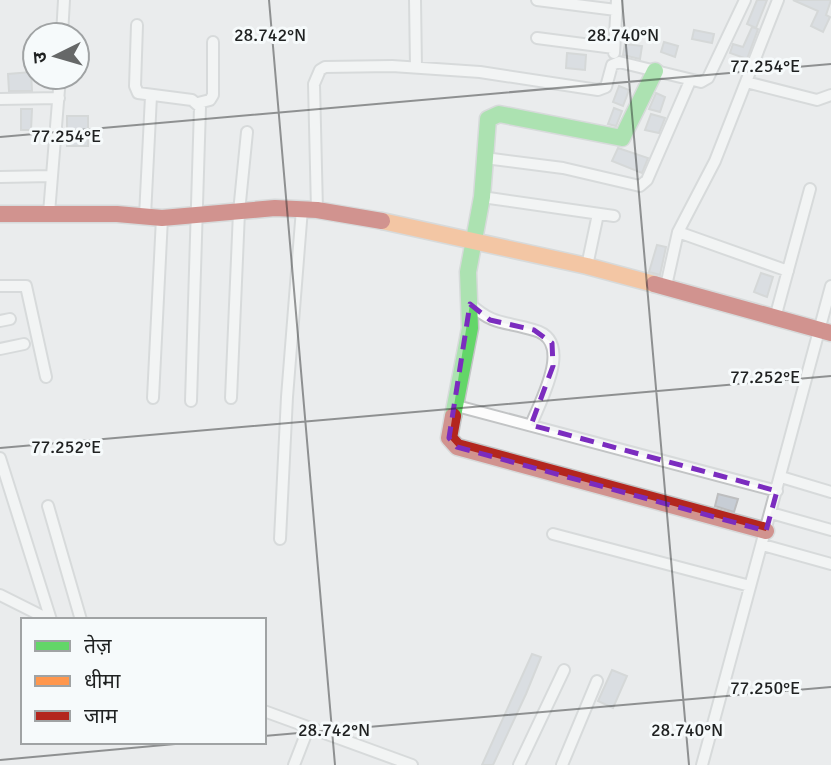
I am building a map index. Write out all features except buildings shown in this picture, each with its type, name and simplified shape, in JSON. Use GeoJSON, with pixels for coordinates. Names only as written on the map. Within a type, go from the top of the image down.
{"type":"FeatureCollection","features":[{"type":"Feature","properties":{"kind":"street"},"geometry":{"type":"LineString","coordinates":[[63,21],[64,0]]}},
{"type":"Feature","properties":{"kind":"street"},"geometry":{"type":"LineString","coordinates":[[415,0],[416,67]]}},
{"type":"Feature","properties":{"kind":"street"},"geometry":{"type":"LineString","coordinates":[[280,539],[287,397],[309,209],[314,84],[320,70],[330,65],[416,67],[480,72],[598,90],[606,87],[613,62],[617,5],[537,0]]}},
{"type":"Feature","properties":{"kind":"street"},"geometry":{"type":"LineString","coordinates":[[613,62],[701,82],[708,78],[745,0]]}},
{"type":"Feature","properties":{"kind":"street"},"geometry":{"type":"LineString","coordinates":[[666,286],[678,232],[715,161],[778,0]]}},
{"type":"Feature","properties":{"kind":"street"},"geometry":{"type":"LineString","coordinates":[[137,25],[135,86],[138,93],[150,96],[198,103],[210,100],[213,95],[213,42]]}},
{"type":"Feature","properties":{"kind":"street"},"geometry":{"type":"LineString","coordinates":[[537,38],[614,48]]}},
{"type":"Feature","properties":{"kind":"street"},"geometry":{"type":"LineString","coordinates":[[654,71],[622,138],[495,115],[486,124],[482,197],[468,272],[470,328],[453,405],[449,438],[457,447],[765,538],[831,564]]}},
{"type":"Feature","properties":{"kind":"street"},"geometry":{"type":"LineString","coordinates":[[485,158],[563,168],[640,186],[648,180],[690,81]]}},
{"type":"Feature","properties":{"kind":"street"},"geometry":{"type":"LineString","coordinates":[[746,82],[817,100],[831,95]]}},
{"type":"Feature","properties":{"kind":"street"},"geometry":{"type":"LineString","coordinates":[[50,213],[59,91]]}},
{"type":"Feature","properties":{"kind":"street"},"geometry":{"type":"LineString","coordinates":[[145,216],[150,96]]}},
{"type":"Feature","properties":{"kind":"street"},"geometry":{"type":"LineString","coordinates":[[0,99],[59,98]]}},
{"type":"Feature","properties":{"kind":"street"},"geometry":{"type":"LineString","coordinates":[[191,401],[201,113],[198,103]]}},
{"type":"Feature","properties":{"kind":"street"},"geometry":{"type":"LineString","coordinates":[[231,398],[239,212],[247,132]]}},
{"type":"Feature","properties":{"kind":"street"},"geometry":{"type":"LineString","coordinates":[[0,177],[52,176]]}},
{"type":"Feature","properties":{"kind":"street"},"geometry":{"type":"LineString","coordinates":[[775,318],[810,189]]}},
{"type":"Feature","properties":{"kind":"street"},"geometry":{"type":"LineString","coordinates":[[482,197],[614,216]]}},
{"type":"Feature","properties":{"kind":"street"},"geometry":{"type":"LineString","coordinates":[[0,214],[50,213],[162,218],[309,209],[587,266],[825,332]]}},
{"type":"Feature","properties":{"kind":"street"},"geometry":{"type":"LineString","coordinates":[[587,266],[598,214]]}},
{"type":"Feature","properties":{"kind":"street"},"geometry":{"type":"LineString","coordinates":[[153,398],[162,218]]}},
{"type":"Feature","properties":{"kind":"street"},"geometry":{"type":"LineString","coordinates":[[678,232],[788,271]]}},
{"type":"Feature","properties":{"kind":"street"},"geometry":{"type":"LineString","coordinates":[[0,286],[26,286],[46,377]]}},
{"type":"Feature","properties":{"kind":"street"},"geometry":{"type":"LineString","coordinates":[[702,765],[750,586],[825,332],[831,286]]}},
{"type":"Feature","properties":{"kind":"street"},"geometry":{"type":"LineString","coordinates":[[470,304],[490,320],[534,330],[552,343],[553,366],[531,425]]}},
{"type":"Feature","properties":{"kind":"street"},"geometry":{"type":"LineString","coordinates":[[0,349],[24,344]]}},
{"type":"Feature","properties":{"kind":"street"},"geometry":{"type":"LineString","coordinates":[[453,405],[777,491]]}},
{"type":"Feature","properties":{"kind":"street"},"geometry":{"type":"LineString","coordinates":[[0,458],[49,618]]}},
{"type":"Feature","properties":{"kind":"street"},"geometry":{"type":"LineString","coordinates":[[781,477],[831,492]]}},
{"type":"Feature","properties":{"kind":"street"},"geometry":{"type":"LineString","coordinates":[[48,506],[79,618]]}},
{"type":"Feature","properties":{"kind":"street"},"geometry":{"type":"LineString","coordinates":[[771,513],[831,530]]}},
{"type":"Feature","properties":{"kind":"street"},"geometry":{"type":"LineString","coordinates":[[553,534],[750,586]]}},
{"type":"Feature","properties":{"kind":"street"},"geometry":{"type":"LineString","coordinates":[[0,594],[46,618]]}},
{"type":"Feature","properties":{"kind":"street"},"geometry":{"type":"LineString","coordinates":[[519,765],[564,670]]}},
{"type":"Feature","properties":{"kind":"street"},"geometry":{"type":"LineString","coordinates":[[562,765],[597,681]]}},
{"type":"Feature","properties":{"kind":"street"},"geometry":{"type":"LineString","coordinates":[[266,711],[308,729],[412,765]]}},
{"type":"Feature","properties":{"kind":"street"},"geometry":{"type":"LineString","coordinates":[[294,765],[308,729]]}},
{"type":"Feature","properties":{"kind":"highlighted area"},"geometry":{"type":"Polygon","coordinates":[[[470,304],[490,320],[534,330],[552,343],[553,366],[531,425],[777,491],[766,531],[457,447],[449,438],[470,304]]]}},
{"type":"Feature","properties":{"kind":"traffic: fast"},"geometry":{"type":"LineString","coordinates":[[453,416],[470,328],[468,272],[482,197],[488,119],[499,114],[622,138],[655,71]]}},
{"type":"Feature","properties":{"kind":"traffic: slow"},"geometry":{"type":"LineString","coordinates":[[382,221],[587,266],[654,284]]}},
{"type":"Feature","properties":{"kind":"traffic: jam"},"geometry":{"type":"LineString","coordinates":[[0,214],[117,214],[162,218],[275,208],[317,210],[382,221]]}},
{"type":"Feature","properties":{"kind":"traffic: jam"},"geometry":{"type":"LineString","coordinates":[[654,284],[831,333]]}},
{"type":"Feature","properties":{"kind":"traffic: jam"},"geometry":{"type":"LineString","coordinates":[[453,416],[449,438],[457,447],[766,531]]}}]}
